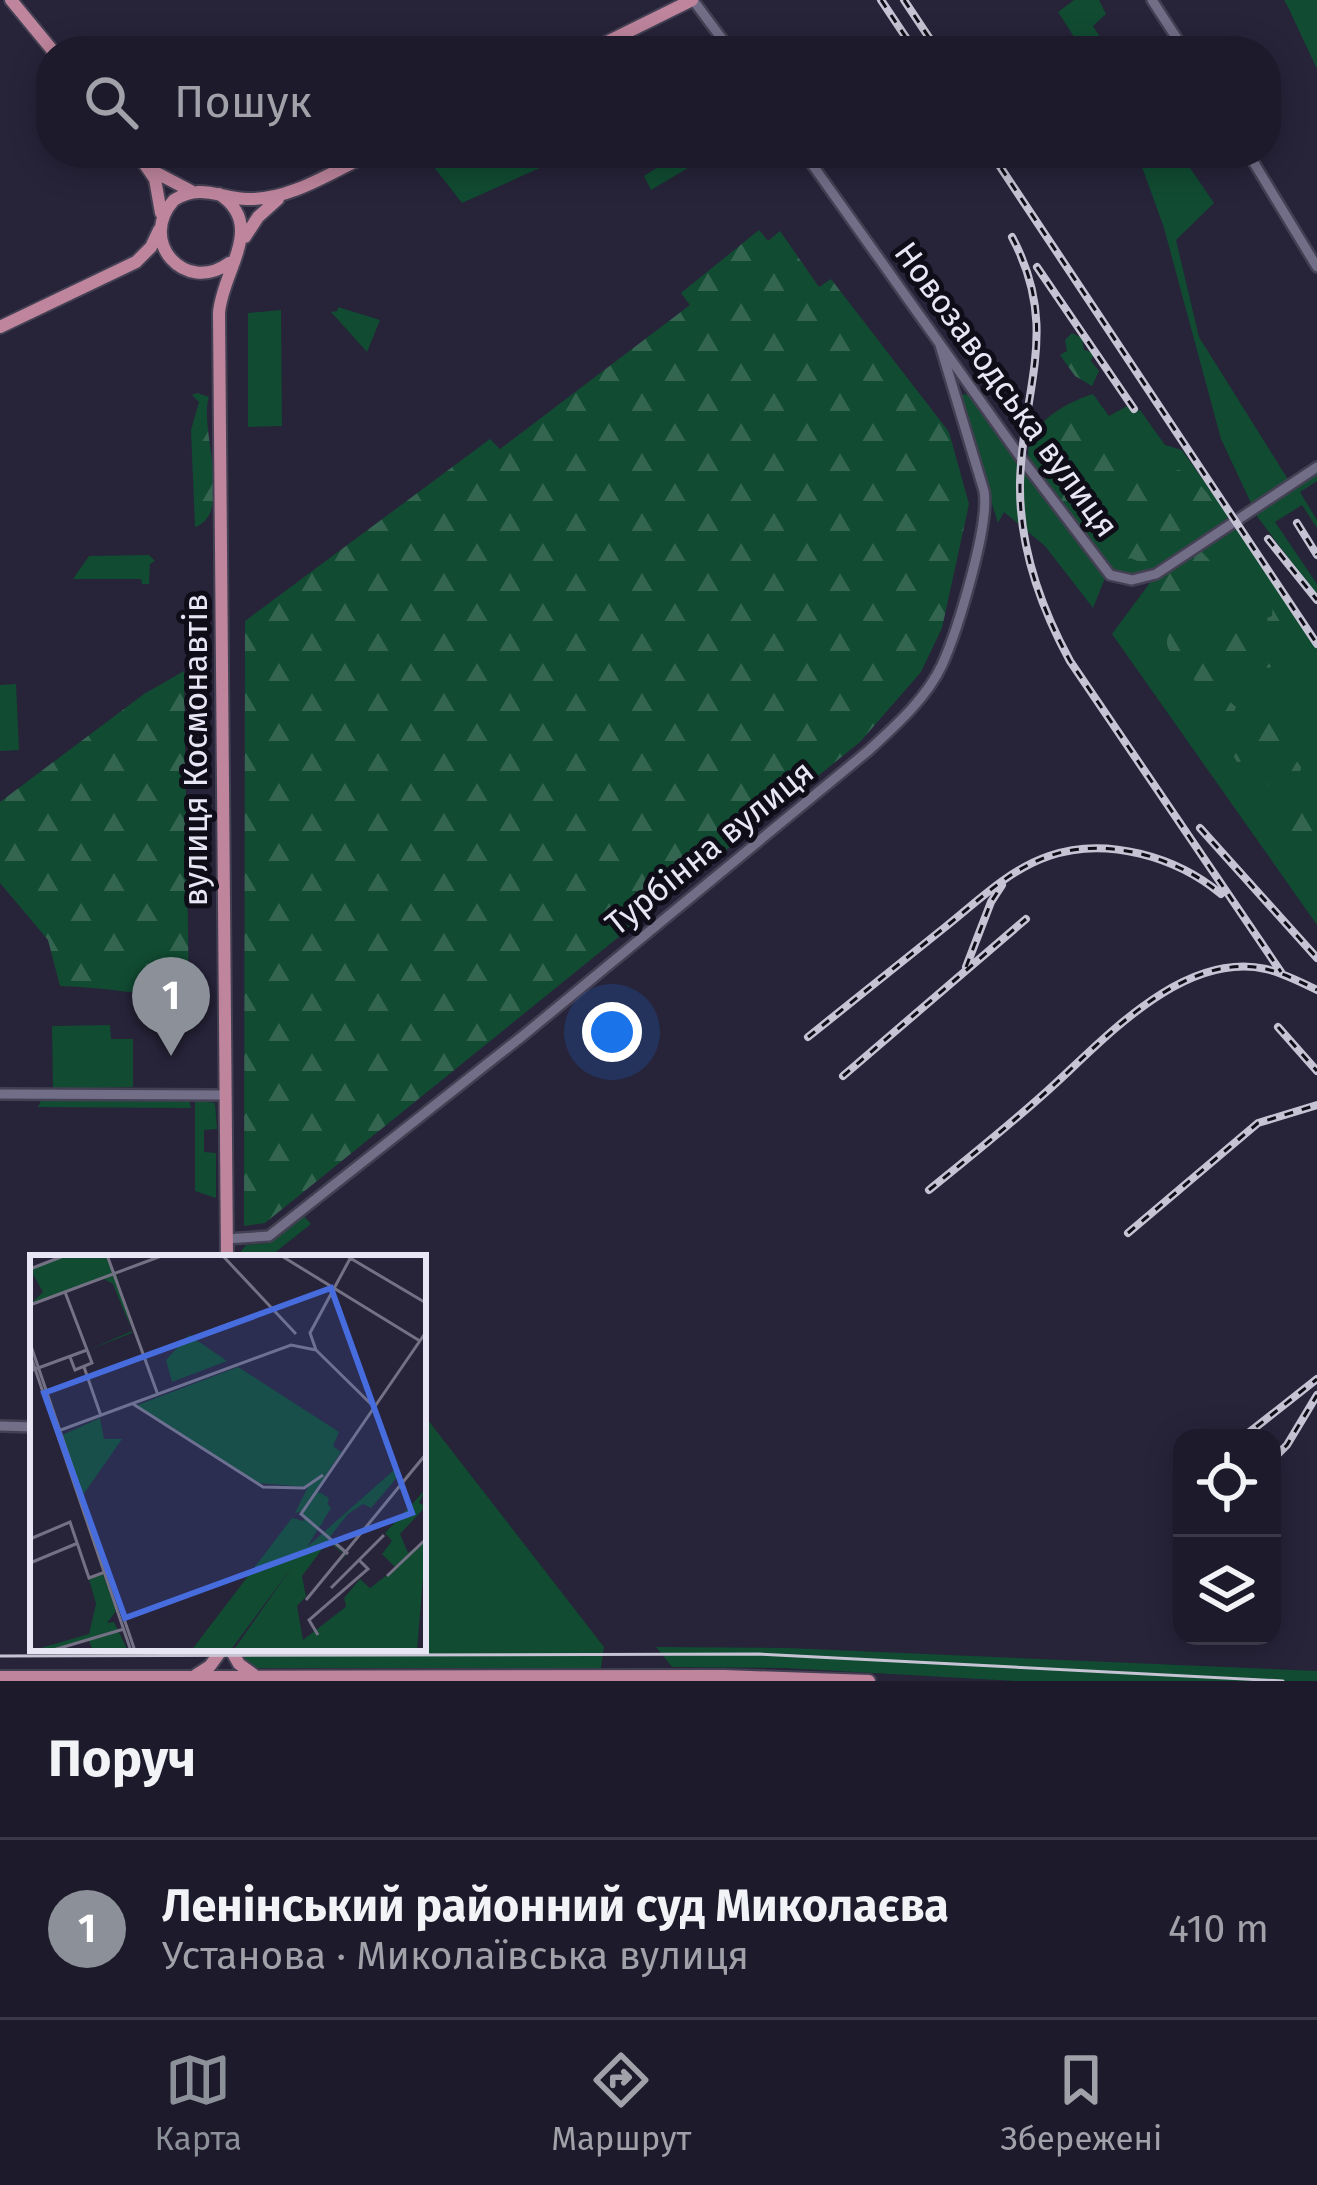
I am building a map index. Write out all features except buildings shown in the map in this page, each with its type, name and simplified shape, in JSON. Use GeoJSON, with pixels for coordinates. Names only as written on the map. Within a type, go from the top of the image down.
{"type":"FeatureCollection","features":[{"type":"Feature","properties":{"kind":"main road"},"geometry":{"type":"LineString","coordinates":[[11,0],[41,36]]}},
{"type":"Feature","properties":{"kind":"main road"},"geometry":{"type":"LineString","coordinates":[[620,36],[693,0]]}},
{"type":"Feature","properties":{"kind":"main road"},"geometry":{"type":"LineString","coordinates":[[150,169],[165,181],[192,191],[253,200],[289,191],[339,168]]}},
{"type":"Feature","properties":{"kind":"main road"},"geometry":{"type":"LineString","coordinates":[[150,169],[158,189],[162,248],[174,264],[208,286],[219,313]]}},
{"type":"Feature","properties":{"kind":"main road"},"geometry":{"type":"LineString","coordinates":[[0,327],[144,255],[171,203],[192,191]]}},
{"type":"Feature","properties":{"kind":"main road"},"geometry":{"type":"LineString","coordinates":[[191,273],[215,272],[234,257],[258,217],[289,191]]}},
{"type":"Feature","properties":{"kind":"main road"},"geometry":{"type":"LineString","coordinates":[[219,194],[239,214],[241,243]]}},
{"type":"Feature","properties":{"kind":"main road","name":"вулиця Космонавтів"},"geometry":{"type":"LineString","coordinates":[[226,1255],[219,313],[223,284],[234,257]]}},
{"type":"Feature","properties":{"kind":"main road"},"geometry":{"type":"LineString","coordinates":[[126,267],[174,264]]}},
{"type":"Feature","properties":{"kind":"main road"},"geometry":{"type":"LineString","coordinates":[[195,1676],[224,1651]]}},
{"type":"Feature","properties":{"kind":"main road"},"geometry":{"type":"LineString","coordinates":[[229,1651],[255,1679]]}},
{"type":"Feature","properties":{"kind":"main road"},"geometry":{"type":"LineString","coordinates":[[0,1677],[724,1676],[868,1681]]}},
{"type":"Feature","properties":{"kind":"street"},"geometry":{"type":"LineString","coordinates":[[693,0],[720,36]]}},
{"type":"Feature","properties":{"kind":"street"},"geometry":{"type":"LineString","coordinates":[[1152,0],[1175,36]]}},
{"type":"Feature","properties":{"kind":"street","name":"Новозаводська вулиця"},"geometry":{"type":"LineString","coordinates":[[815,168],[1101,566],[1122,580],[1156,574],[1317,466]]}},
{"type":"Feature","properties":{"kind":"street"},"geometry":{"type":"LineString","coordinates":[[1257,168],[1317,267]]}},
{"type":"Feature","properties":{"kind":"street","name":"Турбінна вулиця"},"geometry":{"type":"LineString","coordinates":[[226,1239],[269,1236],[362,1165],[868,751],[921,696],[941,666],[986,512],[984,491],[940,345]]}},
{"type":"Feature","properties":{"kind":"street"},"geometry":{"type":"LineString","coordinates":[[0,1094],[225,1095]]}},
{"type":"Feature","properties":{"kind":"street"},"geometry":{"type":"LineString","coordinates":[[0,1426],[30,1427]]}},
{"type":"Feature","properties":{"kind":"green space"},"geometry":{"type":"Polygon","coordinates":[[[1074,0],[1099,0],[1106,14],[1093,26],[1099,36],[1073,36],[1058,12],[1074,0]]]}},
{"type":"Feature","properties":{"kind":"green space"},"geometry":{"type":"Polygon","coordinates":[[[1284,0],[1317,0],[1317,69],[1288,7],[1284,0]]]}},
{"type":"Feature","properties":{"kind":"green space"},"geometry":{"type":"Polygon","coordinates":[[[435,168],[540,168],[462,203],[435,168]]]}},
{"type":"Feature","properties":{"kind":"green space"},"geometry":{"type":"Polygon","coordinates":[[[657,168],[688,168],[651,190],[644,176],[657,168]]]}},
{"type":"Feature","properties":{"kind":"green space"},"geometry":{"type":"Polygon","coordinates":[[[1142,168],[1190,168],[1214,203],[1176,240],[1199,337],[1289,481],[1251,503],[1221,439],[1164,228],[1142,168]]]}},
{"type":"Feature","properties":{"kind":"green space"},"geometry":{"type":"Polygon","coordinates":[[[759,230],[768,241],[780,231],[819,287],[831,279],[949,432],[969,504],[942,628],[921,672],[860,742],[265,1223],[244,1226],[245,621],[490,439],[500,449],[690,305],[681,293],[759,230]]]}},
{"type":"Feature","properties":{"kind":"green space"},"geometry":{"type":"Polygon","coordinates":[[[338,307],[380,320],[367,352],[331,312],[338,307]]]}},
{"type":"Feature","properties":{"kind":"green space"},"geometry":{"type":"Polygon","coordinates":[[[281,310],[282,426],[248,427],[248,313],[281,310]]]}},
{"type":"Feature","properties":{"kind":"green space"},"geometry":{"type":"Polygon","coordinates":[[[1072,333],[1082,338],[1084,350],[1094,353],[1091,361],[1099,371],[1092,386],[1075,376],[1060,355],[1067,351],[1065,340],[1072,333]]]}},
{"type":"Feature","properties":{"kind":"green space"},"geometry":{"type":"Polygon","coordinates":[[[1093,394],[1109,416],[1127,406],[1133,412],[1140,410],[1165,445],[1182,450],[1229,517],[1154,571],[1124,574],[1104,563],[1028,458],[1040,425],[1060,409],[1093,394]]]}},
{"type":"Feature","properties":{"kind":"green space"},"geometry":{"type":"Polygon","coordinates":[[[192,395],[209,397],[214,488],[207,519],[195,527],[191,430],[199,402],[192,395]]]}},
{"type":"Feature","properties":{"kind":"green space"},"geometry":{"type":"Polygon","coordinates":[[[970,395],[1105,578],[1093,608],[1045,546],[1004,512],[998,523],[959,399],[970,395]]]}},
{"type":"Feature","properties":{"kind":"green space"},"geometry":{"type":"Polygon","coordinates":[[[1070,403],[1083,405],[1081,434],[1113,435],[1128,450],[1136,467],[1135,481],[1171,489],[1169,472],[1189,468],[1213,503],[1216,510],[1205,528],[1155,568],[1130,558],[1125,561],[1128,569],[1121,572],[1104,563],[1102,553],[1107,545],[1102,539],[1089,538],[1087,511],[1063,504],[1060,496],[1067,484],[1041,471],[1047,462],[1029,449],[1043,425],[1070,403]]]}},
{"type":"Feature","properties":{"kind":"green space"},"geometry":{"type":"Polygon","coordinates":[[[1317,471],[1317,481],[1300,492],[1317,528],[1302,505],[1275,522],[1317,584],[1317,596],[1253,511],[1317,471]]]}},
{"type":"Feature","properties":{"kind":"green space"},"geometry":{"type":"Polygon","coordinates":[[[1233,523],[1317,647],[1317,925],[1112,634],[1152,580],[1233,523]]]}},
{"type":"Feature","properties":{"kind":"green space"},"geometry":{"type":"Polygon","coordinates":[[[1199,549],[1213,564],[1169,602],[1144,599],[1152,580],[1199,549]]]}},
{"type":"Feature","properties":{"kind":"green space"},"geometry":{"type":"Polygon","coordinates":[[[149,555],[155,561],[150,564],[149,584],[142,584],[141,579],[73,579],[89,556],[149,555]]]}},
{"type":"Feature","properties":{"kind":"green space"},"geometry":{"type":"Polygon","coordinates":[[[1273,604],[1292,625],[1281,639],[1293,658],[1268,668],[1250,657],[1248,666],[1257,670],[1237,676],[1228,700],[1236,707],[1231,720],[1244,717],[1247,711],[1270,722],[1301,767],[1299,777],[1280,775],[1263,789],[1251,780],[1253,761],[1237,762],[1232,753],[1220,749],[1219,715],[1169,650],[1173,623],[1157,619],[1172,607],[1195,645],[1217,645],[1222,639],[1217,626],[1235,615],[1247,623],[1257,620],[1269,625],[1273,604]]]}},
{"type":"Feature","properties":{"kind":"green space"},"geometry":{"type":"Polygon","coordinates":[[[184,671],[189,996],[60,986],[48,940],[0,883],[0,802],[144,694],[184,671]]]}},
{"type":"Feature","properties":{"kind":"green space"},"geometry":{"type":"Polygon","coordinates":[[[16,684],[19,750],[0,751],[0,685],[16,684]]]}},
{"type":"Feature","properties":{"kind":"green space"},"geometry":{"type":"Polygon","coordinates":[[[1299,783],[1313,807],[1317,860],[1300,845],[1286,822],[1286,808],[1304,796],[1291,786],[1299,783]]]}},
{"type":"Feature","properties":{"kind":"green space"},"geometry":{"type":"Polygon","coordinates":[[[110,1025],[111,1039],[133,1039],[133,1087],[53,1089],[52,1026],[110,1025]]]}},
{"type":"Feature","properties":{"kind":"green space"},"geometry":{"type":"Polygon","coordinates":[[[42,1098],[189,1099],[191,1108],[38,1107],[42,1098]]]}},
{"type":"Feature","properties":{"kind":"green space"},"geometry":{"type":"Polygon","coordinates":[[[195,1100],[215,1103],[217,1129],[204,1130],[204,1152],[216,1153],[216,1198],[195,1191],[195,1100]]]}},
{"type":"Feature","properties":{"kind":"green space"},"geometry":{"type":"Polygon","coordinates":[[[303,1215],[311,1224],[272,1255],[238,1255],[246,1245],[268,1243],[303,1215]]]}},
{"type":"Feature","properties":{"kind":"green space"},"geometry":{"type":"Polygon","coordinates":[[[426,1418],[604,1647],[601,1668],[258,1668],[245,1662],[241,1651],[426,1651],[426,1418]]]}},
{"type":"Feature","properties":{"kind":"green space"},"geometry":{"type":"Polygon","coordinates":[[[656,1647],[787,1648],[1317,1671],[1317,1681],[1016,1681],[672,1667],[656,1647]]]}},
{"type":"Feature","properties":{"kind":"tram line"},"geometry":{"type":"LineString","coordinates":[[0,1656],[758,1654],[1283,1681]]}},
{"type":"Feature","properties":{"kind":"railway"},"geometry":{"type":"LineString","coordinates":[[881,0],[905,36]]}},
{"type":"Feature","properties":{"kind":"railway"},"geometry":{"type":"LineString","coordinates":[[904,0],[928,36]]}},
{"type":"Feature","properties":{"kind":"railway"},"geometry":{"type":"LineString","coordinates":[[1001,168],[1317,644]]}},
{"type":"Feature","properties":{"kind":"railway"},"geometry":{"type":"LineString","coordinates":[[1012,237],[1026,270],[1037,330],[1022,449],[1023,530],[1049,619],[1070,661],[1281,972]]}},
{"type":"Feature","properties":{"kind":"railway"},"geometry":{"type":"LineString","coordinates":[[1037,267],[1134,409]]}},
{"type":"Feature","properties":{"kind":"railway"},"geometry":{"type":"LineString","coordinates":[[1297,523],[1317,555]]}},
{"type":"Feature","properties":{"kind":"railway"},"geometry":{"type":"LineString","coordinates":[[1268,539],[1317,600]]}},
{"type":"Feature","properties":{"kind":"railway"},"geometry":{"type":"LineString","coordinates":[[1200,828],[1317,958]]}},
{"type":"Feature","properties":{"kind":"railway"},"geometry":{"type":"LineString","coordinates":[[808,1037],[994,888],[1049,856],[1094,848],[1140,854],[1184,870],[1221,894]]}},
{"type":"Feature","properties":{"kind":"railway"},"geometry":{"type":"LineString","coordinates":[[966,967],[1002,885]]}},
{"type":"Feature","properties":{"kind":"railway"},"geometry":{"type":"LineString","coordinates":[[843,1076],[1026,919]]}},
{"type":"Feature","properties":{"kind":"railway"},"geometry":{"type":"LineString","coordinates":[[929,1190],[1124,1021],[1178,985],[1206,972],[1236,967],[1266,969],[1317,990]]}},
{"type":"Feature","properties":{"kind":"railway"},"geometry":{"type":"LineString","coordinates":[[1278,1027],[1317,1071]]}},
{"type":"Feature","properties":{"kind":"railway"},"geometry":{"type":"LineString","coordinates":[[1128,1233],[1258,1123],[1317,1105]]}},
{"type":"Feature","properties":{"kind":"railway"},"geometry":{"type":"LineString","coordinates":[[1253,1429],[1317,1379]]}},
{"type":"Feature","properties":{"kind":"railway"},"geometry":{"type":"LineString","coordinates":[[1281,1451],[1317,1395]]}},
{"type":"Feature","properties":{"kind":"place","name":"Ленінський районний суд Миколаєва"},"geometry":{"type":"Point","coordinates":[171,1056]}}]}
